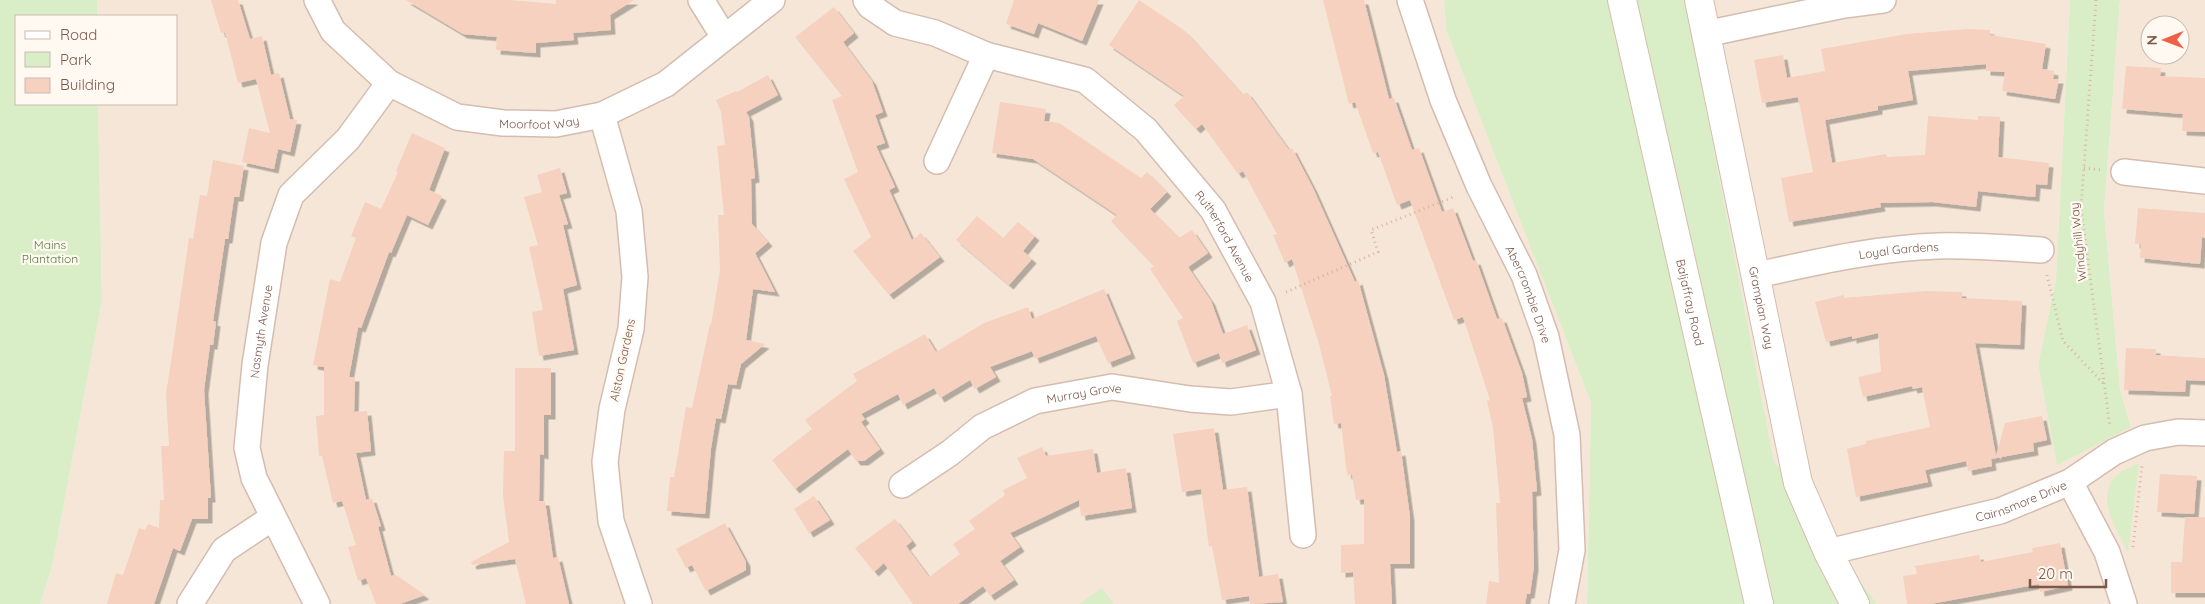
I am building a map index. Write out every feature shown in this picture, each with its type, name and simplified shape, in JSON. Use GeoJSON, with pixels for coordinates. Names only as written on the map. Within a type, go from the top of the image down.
{"type":"FeatureCollection","features":[{"type":"Feature","properties":{"kind":"street","name":"Moorfoot Way"},"geometry":{"type":"LineString","coordinates":[[317,0],[332,31],[389,83],[457,117],[503,123],[556,124],[602,115],[666,84],[772,0]]}},
{"type":"Feature","properties":{"kind":"street"},"geometry":{"type":"LineString","coordinates":[[701,0],[724,37]]}},
{"type":"Feature","properties":{"kind":"street","name":"Rutherford Avenue"},"geometry":{"type":"LineString","coordinates":[[866,0],[870,6],[895,23],[935,33],[986,55],[1085,80],[1146,130],[1213,210],[1263,302],[1289,394],[1303,535]]}},
{"type":"Feature","properties":{"kind":"street","name":"Abercrombie Drive"},"geometry":{"type":"LineString","coordinates":[[1410,0],[1442,100],[1479,186],[1524,275],[1543,328],[1567,436],[1572,550],[1562,604]]}},
{"type":"Feature","properties":{"kind":"street","name":"Baljaffray Road"},"geometry":{"type":"LineString","coordinates":[[1622,0],[1759,604]]}},
{"type":"Feature","properties":{"kind":"street","name":"Grampian Way"},"geometry":{"type":"LineString","coordinates":[[1699,0],[1798,483],[1828,552],[1855,604]]}},
{"type":"Feature","properties":{"kind":"street"},"geometry":{"type":"LineString","coordinates":[[1705,34],[1844,5],[1883,0]]}},
{"type":"Feature","properties":{"kind":"street"},"geometry":{"type":"LineString","coordinates":[[937,160],[986,55]]}},
{"type":"Feature","properties":{"kind":"street","name":"Nasmyth Avenue"},"geometry":{"type":"LineString","coordinates":[[317,604],[272,518],[254,478],[247,448],[255,366],[274,243],[291,195],[348,139],[389,83]]}},
{"type":"Feature","properties":{"kind":"street","name":"Alston Gardens"},"geometry":{"type":"LineString","coordinates":[[602,115],[629,211],[635,277],[631,329],[612,409],[605,462],[611,521],[639,604]]}},
{"type":"Feature","properties":{"kind":"street"},"geometry":{"type":"LineString","coordinates":[[2124,172],[2205,181]]}},
{"type":"Feature","properties":{"kind":"street","name":"Loyal Gardens"},"geometry":{"type":"LineString","coordinates":[[1756,275],[1837,257],[1882,250],[1939,246],[2041,250]]}},
{"type":"Feature","properties":{"kind":"street","name":"Murray Grove"},"geometry":{"type":"LineString","coordinates":[[902,485],[950,453],[982,427],[1035,401],[1112,387],[1190,399],[1231,402],[1289,394]]}},
{"type":"Feature","properties":{"kind":"street","name":"Cairnsmore Drive"},"geometry":{"type":"LineString","coordinates":[[1828,552],[2000,510],[2070,482],[2114,452],[2146,438],[2178,432],[2205,433]]}},
{"type":"Feature","properties":{"kind":"street"},"geometry":{"type":"LineString","coordinates":[[2070,482],[2107,552],[2124,604]]}},
{"type":"Feature","properties":{"kind":"street"},"geometry":{"type":"LineString","coordinates":[[190,604],[224,550],[272,518]]}},
{"type":"Feature","properties":{"kind":"path","name":"Windyhill Way"},"geometry":{"type":"LineString","coordinates":[[2096,0],[2081,208],[2103,384],[2114,452]]}},
{"type":"Feature","properties":{"kind":"path"},"geometry":{"type":"LineString","coordinates":[[1263,302],[1378,252],[1371,230],[1479,186]]}},
{"type":"Feature","properties":{"kind":"path"},"geometry":{"type":"LineString","coordinates":[[2041,250],[2063,341],[2103,384]]}},
{"type":"Feature","properties":{"kind":"path"},"geometry":{"type":"LineString","coordinates":[[2116,578],[2131,567],[2146,438]]}},
{"type":"Feature","properties":{"kind":"shaded area"},"geometry":{"type":"Polygon","coordinates":[[[97,0],[1444,0],[1446,30],[1591,403],[1587,604],[1114,604],[1102,589],[1079,604],[40,604],[52,567],[102,300],[98,105],[178,105],[178,15],[97,15],[97,0]]]}},
{"type":"Feature","properties":{"kind":"shaded area"},"geometry":{"type":"Polygon","coordinates":[[[1685,0],[2070,0],[2056,279],[2038,365],[2057,464],[2131,426],[2120,389],[2104,210],[2120,0],[2205,0],[2205,604],[1877,604],[1774,461],[1685,0]]]}},
{"type":"Feature","properties":{"kind":"green space","name":"Mains Plantation"},"geometry":{"type":"Polygon","coordinates":[[[0,0],[97,0],[97,15],[15,15],[15,105],[98,105],[102,300],[52,567],[40,604],[0,604],[0,0]]]}},
{"type":"Feature","properties":{"kind":"green space"},"geometry":{"type":"Polygon","coordinates":[[[1444,0],[1685,0],[1774,461],[1877,604],[1587,604],[1591,403],[1446,30],[1444,0]]]}},
{"type":"Feature","properties":{"kind":"green space"},"geometry":{"type":"Polygon","coordinates":[[[2070,0],[2120,0],[2104,210],[2120,389],[2131,427],[2057,465],[2038,365],[2056,279],[2070,0]]]}},
{"type":"Feature","properties":{"kind":"green space"},"geometry":{"type":"Polygon","coordinates":[[[2139,463],[2128,553],[2109,511],[2107,501],[2108,490],[2112,481],[2121,472],[2139,463]]]}},
{"type":"Feature","properties":{"kind":"green space"},"geometry":{"type":"Polygon","coordinates":[[[1102,588],[1114,604],[1079,604],[1102,588]]]}},
{"type":"Feature","properties":{"kind":"building"},"geometry":{"type":"Polygon","coordinates":[[[211,0],[238,0],[250,39],[262,36],[271,75],[279,73],[290,119],[297,120],[290,152],[278,149],[274,169],[242,162],[249,128],[270,133],[256,79],[238,83],[225,32],[221,33],[211,0]]]}},
{"type":"Feature","properties":{"kind":"building"},"geometry":{"type":"Polygon","coordinates":[[[406,0],[509,0],[556,4],[556,0],[634,0],[610,15],[611,30],[573,33],[574,40],[536,43],[536,53],[496,50],[497,37],[463,34],[406,0]]]}},
{"type":"Feature","properties":{"kind":"building"},"geometry":{"type":"Polygon","coordinates":[[[1014,0],[1099,0],[1082,41],[1038,23],[1034,34],[1006,24],[1014,0]]]}},
{"type":"Feature","properties":{"kind":"building"},"geometry":{"type":"Polygon","coordinates":[[[1139,0],[1185,31],[1243,95],[1247,92],[1289,150],[1292,148],[1313,188],[1355,282],[1358,280],[1384,375],[1397,452],[1401,451],[1410,517],[1410,564],[1390,564],[1392,604],[1355,604],[1353,572],[1341,573],[1341,545],[1364,544],[1364,499],[1356,500],[1352,474],[1347,475],[1341,423],[1334,424],[1330,396],[1332,396],[1319,344],[1292,259],[1285,263],[1273,235],[1277,234],[1243,171],[1238,174],[1202,124],[1196,129],[1174,105],[1184,96],[1109,45],[1139,0]]]}},
{"type":"Feature","properties":{"kind":"building"},"geometry":{"type":"Polygon","coordinates":[[[1323,0],[1364,0],[1389,99],[1394,98],[1412,150],[1419,148],[1442,212],[1453,208],[1473,261],[1476,260],[1497,319],[1502,318],[1522,373],[1527,397],[1522,398],[1532,439],[1537,491],[1532,492],[1534,566],[1530,594],[1527,594],[1525,604],[1486,604],[1489,581],[1499,583],[1496,503],[1500,503],[1493,428],[1487,401],[1490,400],[1463,317],[1454,320],[1410,200],[1397,205],[1378,152],[1373,153],[1355,102],[1349,104],[1323,0]]]}},
{"type":"Feature","properties":{"kind":"building"},"geometry":{"type":"Polygon","coordinates":[[[834,7],[854,33],[843,42],[872,81],[883,112],[875,115],[885,143],[876,146],[895,187],[889,190],[912,240],[921,233],[940,257],[889,295],[853,251],[871,237],[844,179],[858,172],[832,100],[842,96],[795,37],[834,7]]]}},
{"type":"Feature","properties":{"kind":"building"},"geometry":{"type":"Polygon","coordinates":[[[1968,29],[1990,30],[1990,35],[2046,44],[2042,69],[2054,71],[2053,79],[2059,79],[2055,99],[2002,91],[2005,72],[1986,71],[1986,64],[1908,71],[1913,100],[1878,106],[1878,110],[1825,120],[1832,163],[1886,154],[1887,157],[1925,155],[1928,116],[1978,120],[1978,116],[2000,117],[1998,157],[2049,163],[2047,185],[2036,184],[2035,197],[1978,191],[1976,207],[1932,202],[1880,203],[1881,207],[1789,222],[1781,178],[1813,172],[1798,97],[1762,103],[1754,60],[1783,55],[1787,78],[1825,71],[1821,49],[1907,34],[1968,29]]]}},
{"type":"Feature","properties":{"kind":"building"},"geometry":{"type":"Polygon","coordinates":[[[2126,66],[2161,68],[2160,76],[2205,78],[2205,132],[2182,131],[2183,114],[2122,109],[2126,66]]]}},
{"type":"Feature","properties":{"kind":"building"},"geometry":{"type":"Polygon","coordinates":[[[768,75],[778,95],[746,112],[749,117],[755,178],[751,179],[752,224],[768,242],[755,253],[775,292],[753,289],[746,340],[765,344],[741,364],[736,385],[728,384],[721,419],[716,418],[711,448],[705,514],[667,511],[670,477],[674,477],[686,407],[692,408],[711,325],[720,270],[718,215],[724,215],[717,146],[725,145],[721,112],[716,100],[737,92],[768,75]]]}},
{"type":"Feature","properties":{"kind":"building"},"geometry":{"type":"Polygon","coordinates":[[[1000,102],[1046,109],[1044,121],[1059,123],[1141,178],[1147,172],[1167,192],[1150,209],[1179,238],[1192,230],[1208,253],[1188,267],[1211,301],[1223,334],[1247,325],[1256,350],[1222,363],[1219,353],[1193,363],[1177,321],[1183,318],[1150,269],[1154,266],[1111,221],[1117,215],[1033,159],[992,153],[1000,102]]]}},
{"type":"Feature","properties":{"kind":"building"},"geometry":{"type":"Polygon","coordinates":[[[412,133],[445,148],[429,190],[442,196],[428,225],[407,215],[391,253],[389,252],[361,328],[358,327],[349,377],[355,377],[354,412],[367,411],[371,451],[356,453],[366,500],[372,498],[381,526],[378,527],[391,576],[396,575],[425,595],[400,604],[376,604],[366,578],[358,581],[348,547],[356,545],[342,501],[333,503],[322,456],[319,456],[316,416],[324,415],[324,367],[313,365],[330,279],[340,282],[356,238],[351,236],[365,202],[381,209],[398,172],[396,171],[412,133]]]}},
{"type":"Feature","properties":{"kind":"building"},"geometry":{"type":"Polygon","coordinates":[[[213,160],[244,166],[239,197],[234,197],[228,239],[225,239],[213,321],[216,322],[213,345],[210,345],[204,390],[211,498],[208,498],[208,519],[192,519],[180,551],[173,548],[154,604],[107,604],[116,573],[123,575],[139,528],[145,530],[148,524],[159,528],[160,500],[164,500],[161,446],[169,446],[166,394],[189,238],[193,239],[200,195],[207,196],[213,160]]]}},
{"type":"Feature","properties":{"kind":"building"},"geometry":{"type":"Polygon","coordinates":[[[560,168],[567,193],[559,195],[568,224],[563,225],[577,285],[563,289],[574,350],[539,356],[532,312],[543,310],[529,247],[538,245],[524,197],[542,192],[537,175],[560,168]]]}},
{"type":"Feature","properties":{"kind":"building"},"geometry":{"type":"Polygon","coordinates":[[[2138,208],[2205,213],[2205,238],[2202,237],[2200,264],[2140,258],[2141,244],[2135,244],[2138,208]]]}},
{"type":"Feature","properties":{"kind":"building"},"geometry":{"type":"Polygon","coordinates":[[[977,216],[1003,238],[1018,222],[1035,236],[1023,251],[1032,259],[1009,285],[956,240],[977,216]]]}},
{"type":"Feature","properties":{"kind":"building"},"geometry":{"type":"Polygon","coordinates":[[[1104,289],[1131,354],[1108,363],[1096,336],[1035,359],[1032,351],[990,367],[996,377],[975,389],[970,380],[940,398],[934,388],[903,405],[898,394],[861,414],[865,419],[861,422],[880,449],[864,461],[856,461],[848,449],[795,489],[772,460],[812,429],[805,420],[857,381],[853,374],[925,334],[936,352],[984,323],[1028,307],[1032,319],[1104,289]]]}},
{"type":"Feature","properties":{"kind":"building"},"geometry":{"type":"Polygon","coordinates":[[[1925,291],[1962,292],[1962,298],[2022,301],[2020,345],[1975,343],[1996,456],[2005,423],[2042,416],[2047,440],[2033,443],[2034,451],[1991,459],[1992,466],[1968,471],[1966,461],[1925,470],[1928,482],[1856,497],[1847,449],[1866,444],[1866,441],[1930,427],[1922,387],[1913,389],[1912,386],[1863,397],[1858,377],[1881,372],[1878,333],[1826,342],[1815,302],[1844,295],[1844,298],[1925,291]]]}},
{"type":"Feature","properties":{"kind":"building"},"geometry":{"type":"Polygon","coordinates":[[[2126,348],[2156,349],[2156,355],[2205,358],[2205,381],[2186,380],[2185,392],[2124,390],[2126,348]]]}},
{"type":"Feature","properties":{"kind":"building"},"geometry":{"type":"Polygon","coordinates":[[[515,368],[551,368],[551,415],[544,415],[544,455],[540,454],[539,501],[545,501],[553,558],[558,557],[569,604],[526,604],[515,559],[472,565],[471,562],[509,542],[503,496],[504,451],[515,451],[515,368]]]}},
{"type":"Feature","properties":{"kind":"building"},"geometry":{"type":"Polygon","coordinates":[[[1214,428],[1223,490],[1247,487],[1259,577],[1278,574],[1283,602],[1250,604],[1249,596],[1222,600],[1212,546],[1209,547],[1201,489],[1182,492],[1173,434],[1214,428]]]}},
{"type":"Feature","properties":{"kind":"building"},"geometry":{"type":"Polygon","coordinates":[[[1042,447],[1046,456],[1093,449],[1097,473],[1126,468],[1132,508],[1081,516],[1079,500],[1010,533],[1020,547],[1000,561],[1014,580],[990,596],[983,586],[958,604],[913,604],[884,563],[874,572],[855,548],[895,519],[912,541],[906,546],[929,577],[960,554],[953,544],[975,529],[969,521],[1005,495],[1003,490],[1027,478],[1017,458],[1042,447]]]}},
{"type":"Feature","properties":{"kind":"building"},"geometry":{"type":"Polygon","coordinates":[[[2160,474],[2197,476],[2194,514],[2157,512],[2160,474]]]}},
{"type":"Feature","properties":{"kind":"building"},"geometry":{"type":"Polygon","coordinates":[[[814,496],[830,520],[809,533],[794,509],[814,496]]]}},
{"type":"Feature","properties":{"kind":"building"},"geometry":{"type":"Polygon","coordinates":[[[2185,517],[2205,517],[2205,593],[2171,593],[2171,562],[2182,562],[2185,517]]]}},
{"type":"Feature","properties":{"kind":"building"},"geometry":{"type":"Polygon","coordinates":[[[725,523],[746,562],[746,570],[706,591],[692,565],[686,568],[676,549],[725,523]]]}},
{"type":"Feature","properties":{"kind":"building"},"geometry":{"type":"Polygon","coordinates":[[[2060,543],[2068,586],[2040,592],[2039,584],[1930,604],[1907,604],[1903,576],[1917,574],[1915,566],[1979,555],[1981,562],[2033,552],[2032,548],[2060,543]]]}}]}
